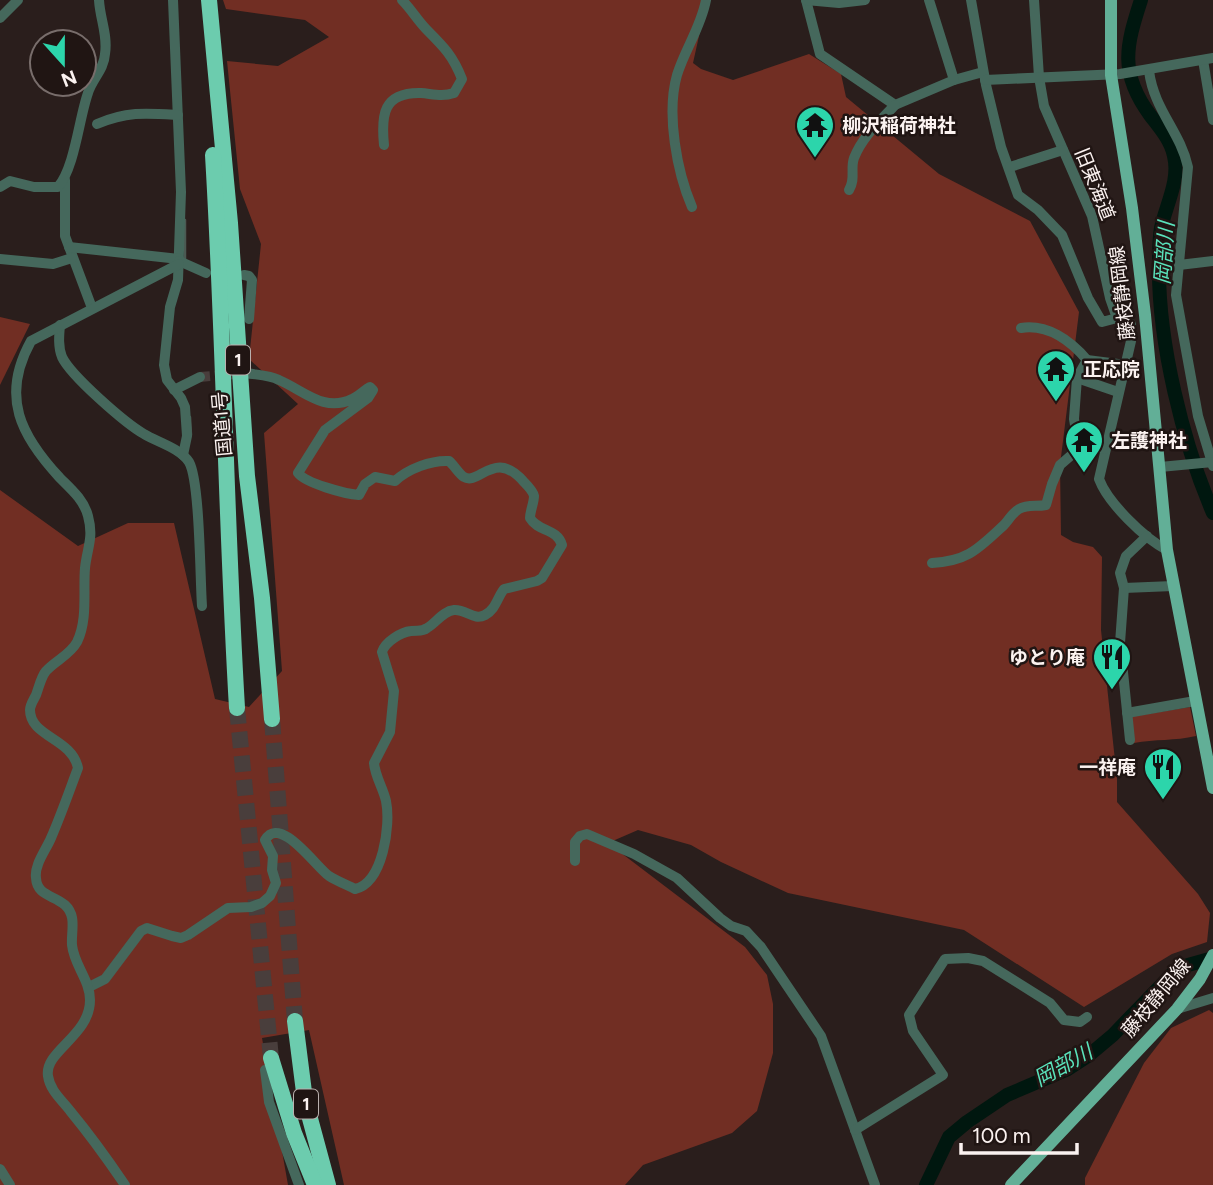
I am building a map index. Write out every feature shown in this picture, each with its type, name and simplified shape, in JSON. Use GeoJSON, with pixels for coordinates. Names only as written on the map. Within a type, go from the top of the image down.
{"type":"FeatureCollection","features":[{"type":"Feature","properties":{"kind":"highway","name":"国道1号"},"geometry":{"type":"LineString","coordinates":[[198,0],[213,144],[237,708]]}},
{"type":"Feature","properties":{"kind":"highway","name":"国道1号"},"geometry":{"type":"LineString","coordinates":[[209,0],[230,223],[247,476],[262,598],[272,719]]}},
{"type":"Feature","properties":{"kind":"highway","name":"1"},"geometry":{"type":"LineString","coordinates":[[295,1021],[305,1100],[327,1185]]}},
{"type":"Feature","properties":{"kind":"highway","name":"1"},"geometry":{"type":"LineString","coordinates":[[268,1064],[315,1185]]}},
{"type":"Feature","properties":{"kind":"main road","name":"藤枝静岡線"},"geometry":{"type":"LineString","coordinates":[[1111,0],[1115,74],[1145,315],[1167,550],[1195,701],[1208,736],[1212,782]]}},
{"type":"Feature","properties":{"kind":"main road","name":"藤枝静岡線"},"geometry":{"type":"LineString","coordinates":[[1011,1185],[1177,1009],[1205,971],[1213,955]]}},
{"type":"Feature","properties":{"kind":"street"},"geometry":{"type":"LineString","coordinates":[[0,18],[18,0]]}},
{"type":"Feature","properties":{"kind":"street"},"geometry":{"type":"LineString","coordinates":[[92,308],[65,236],[65,180],[75,138],[82,125],[88,92],[105,58],[107,38],[99,12],[99,0]]}},
{"type":"Feature","properties":{"kind":"street"},"geometry":{"type":"LineString","coordinates":[[173,0],[181,192],[178,280],[170,307],[164,365],[167,380],[185,407],[187,436],[183,455]]}},
{"type":"Feature","properties":{"kind":"street"},"geometry":{"type":"LineString","coordinates":[[384,145],[382,116],[395,98],[420,93],[444,96],[454,93],[462,79],[451,55],[402,0]]}},
{"type":"Feature","properties":{"kind":"street"},"geometry":{"type":"LineString","coordinates":[[692,207],[682,183],[673,127],[677,76],[698,29],[706,0]]}},
{"type":"Feature","properties":{"kind":"street"},"geometry":{"type":"LineString","coordinates":[[865,0],[839,3],[806,0],[820,54],[895,105]]}},
{"type":"Feature","properties":{"kind":"street"},"geometry":{"type":"LineString","coordinates":[[929,0],[954,80]]}},
{"type":"Feature","properties":{"kind":"street"},"geometry":{"type":"LineString","coordinates":[[971,0],[984,76],[1001,147],[1018,195],[1038,209],[1062,235],[1088,298],[1102,321],[1117,318],[1131,324]]}},
{"type":"Feature","properties":{"kind":"street","name":"旧東海道"},"geometry":{"type":"LineString","coordinates":[[1034,0],[1039,77],[1044,106],[1092,216],[1117,318]]}},
{"type":"Feature","properties":{"kind":"street"},"geometry":{"type":"LineString","coordinates":[[849,190],[853,183],[853,162],[870,131],[895,105],[954,80],[984,76],[1115,74],[1149,71],[1208,59],[1213,120]]}},
{"type":"Feature","properties":{"kind":"street"},"geometry":{"type":"LineString","coordinates":[[1149,71],[1153,93],[1184,150],[1188,167],[1177,295],[1198,416],[1213,464],[1160,467]]}},
{"type":"Feature","properties":{"kind":"street"},"geometry":{"type":"LineString","coordinates":[[97,124],[115,116],[132,113],[178,115]]}},
{"type":"Feature","properties":{"kind":"street"},"geometry":{"type":"LineString","coordinates":[[1010,167],[1063,150]]}},
{"type":"Feature","properties":{"kind":"street"},"geometry":{"type":"LineString","coordinates":[[0,187],[10,181],[34,187],[58,187],[65,180]]}},
{"type":"Feature","properties":{"kind":"street"},"geometry":{"type":"LineString","coordinates":[[0,259],[53,264],[71,253],[179,261],[206,274]]}},
{"type":"Feature","properties":{"kind":"street"},"geometry":{"type":"LineString","coordinates":[[125,1185],[57,1095],[48,1077],[48,1067],[54,1056],[82,1028],[88,1017],[90,1002],[89,987],[72,946],[72,914],[65,904],[41,891],[36,880],[36,870],[78,768],[76,758],[71,750],[39,729],[30,709],[45,672],[71,651],[78,640],[83,616],[85,563],[91,544],[88,514],[82,501],[34,449],[25,435],[16,412],[15,374],[30,341],[179,261]]}},
{"type":"Feature","properties":{"kind":"street"},"geometry":{"type":"LineString","coordinates":[[1179,265],[1213,261]]}},
{"type":"Feature","properties":{"kind":"street"},"geometry":{"type":"LineString","coordinates":[[244,275],[252,280],[249,319]]}},
{"type":"Feature","properties":{"kind":"street"},"geometry":{"type":"LineString","coordinates":[[1131,324],[1145,315]]}},
{"type":"Feature","properties":{"kind":"street"},"geometry":{"type":"LineString","coordinates":[[1131,324],[1126,365],[1099,473],[1103,490],[1147,536],[1167,550]]}},
{"type":"Feature","properties":{"kind":"street"},"geometry":{"type":"LineString","coordinates":[[60,325],[61,355],[67,365],[102,400],[140,432],[183,455],[190,464],[193,474],[202,606]]}},
{"type":"Feature","properties":{"kind":"street"},"geometry":{"type":"LineString","coordinates":[[1021,328],[1037,326],[1073,344],[1087,360],[1126,365]]}},
{"type":"Feature","properties":{"kind":"street"},"geometry":{"type":"LineString","coordinates":[[932,564],[951,562],[968,556],[1006,523],[1015,511],[1028,505],[1046,505],[1060,465],[1075,452],[1078,443],[1074,419],[1077,378],[1087,360]]}},
{"type":"Feature","properties":{"kind":"street"},"geometry":{"type":"LineString","coordinates":[[89,987],[105,979],[141,931],[147,928],[181,938],[228,908],[251,907],[262,903],[270,896],[276,883],[272,870],[273,856],[265,840],[271,832],[285,835],[328,875],[355,889],[367,884],[382,858],[387,811],[374,763],[390,732],[394,691],[382,652],[383,646],[408,631],[429,628],[448,611],[461,610],[478,618],[484,616],[495,606],[504,589],[542,578],[562,545],[557,534],[533,524],[530,519],[534,496],[532,491],[516,472],[507,468],[490,470],[469,478],[464,477],[449,461],[440,460],[404,473],[395,481],[375,477],[365,484],[359,495],[336,492],[327,486],[299,477],[298,473],[325,430],[368,398],[373,390],[370,387],[354,399],[344,402],[321,402],[276,379],[246,373]]}},
{"type":"Feature","properties":{"kind":"street"},"geometry":{"type":"LineString","coordinates":[[174,390],[200,377]]}},
{"type":"Feature","properties":{"kind":"street"},"geometry":{"type":"LineString","coordinates":[[1077,378],[1118,392]]}},
{"type":"Feature","properties":{"kind":"street"},"geometry":{"type":"LineString","coordinates":[[1078,443],[1105,449]]}},
{"type":"Feature","properties":{"kind":"street"},"geometry":{"type":"LineString","coordinates":[[1130,740],[1120,643],[1124,588],[1120,573],[1123,562],[1147,536]]}},
{"type":"Feature","properties":{"kind":"street"},"geometry":{"type":"LineString","coordinates":[[1124,588],[1173,586]]}},
{"type":"Feature","properties":{"kind":"street"},"geometry":{"type":"LineString","coordinates":[[1127,713],[1195,701]]}},
{"type":"Feature","properties":{"kind":"street"},"geometry":{"type":"LineString","coordinates":[[575,861],[575,842],[579,836],[587,834],[634,853],[677,878],[720,918],[746,932],[761,947],[821,1036],[875,1185]]}},
{"type":"Feature","properties":{"kind":"street"},"geometry":{"type":"LineString","coordinates":[[855,1130],[943,1075],[913,1031],[909,1016],[945,959],[968,958],[983,961],[1050,1003],[1064,1020],[1080,1023],[1087,1017]]}},
{"type":"Feature","properties":{"kind":"street"},"geometry":{"type":"LineString","coordinates":[[1177,1009],[1213,998]]}},
{"type":"Feature","properties":{"kind":"street"},"geometry":{"type":"LineString","coordinates":[[268,1064],[269,1102],[299,1185]]}},
{"type":"Feature","properties":{"kind":"street"},"geometry":{"type":"LineString","coordinates":[[0,1169],[10,1185]]}},
{"type":"Feature","properties":{"kind":"shaded area"},"geometry":{"type":"Polygon","coordinates":[[[223,0],[707,0],[693,63],[701,69],[733,80],[809,54],[841,74],[846,97],[939,174],[1030,221],[1079,312],[1060,465],[1061,535],[1073,542],[1093,547],[1102,557],[1101,630],[1117,779],[1117,802],[1198,894],[1210,913],[1207,942],[1172,954],[1084,1007],[964,930],[788,893],[691,845],[638,830],[608,843],[745,947],[767,975],[773,1004],[773,1053],[757,1111],[732,1133],[643,1165],[625,1185],[344,1185],[309,1030],[262,1038],[288,1185],[0,1185],[0,490],[78,546],[128,523],[174,523],[215,699],[249,707],[282,671],[264,433],[298,404],[249,359],[261,244],[240,189],[227,61],[278,66],[329,37],[305,20],[226,9],[223,0]]]}},
{"type":"Feature","properties":{"kind":"shaded area"},"geometry":{"type":"Polygon","coordinates":[[[0,317],[30,324],[0,385],[0,317]]]}},
{"type":"Feature","properties":{"kind":"shaded area"},"geometry":{"type":"Polygon","coordinates":[[[1190,707],[1196,736],[1134,743],[1129,717],[1190,707]]]}},
{"type":"Feature","properties":{"kind":"shaded area"},"geometry":{"type":"Polygon","coordinates":[[[1209,1010],[1213,1013],[1213,1185],[1085,1185],[1085,1178],[1144,1063],[1171,1028],[1209,1010]]]}},
{"type":"Feature","properties":{"kind":"waterway","name":"岡部川"},"geometry":{"type":"LineString","coordinates":[[1141,0],[1129,46],[1130,72],[1140,100],[1170,145],[1175,165],[1174,183],[1160,237],[1163,326],[1182,424],[1213,513]]}},
{"type":"Feature","properties":{"kind":"waterway"},"geometry":{"type":"LineString","coordinates":[[185,220],[185,259]]}},
{"type":"Feature","properties":{"kind":"waterway"},"geometry":{"type":"LineString","coordinates":[[190,417],[191,435]]}},
{"type":"Feature","properties":{"kind":"waterway","name":"岡部川"},"geometry":{"type":"LineString","coordinates":[[926,1185],[949,1137],[967,1122],[1007,1095],[1068,1069],[1088,1056],[1113,1035],[1173,973],[1188,965],[1213,958]]}},
{"type":"Feature","properties":{"kind":"tunnel"},"geometry":{"type":"LineString","coordinates":[[200,377],[246,373]]}},
{"type":"Feature","properties":{"kind":"tunnel"},"geometry":{"type":"LineString","coordinates":[[237,708],[271,1058]]}},
{"type":"Feature","properties":{"kind":"tunnel"},"geometry":{"type":"LineString","coordinates":[[272,719],[295,1021]]}},
{"type":"Feature","properties":{"kind":"place","name":"柳沢稲荷神社"},"geometry":{"type":"Point","coordinates":[815,159]}},
{"type":"Feature","properties":{"kind":"place","name":"正応院"},"geometry":{"type":"Point","coordinates":[1056,403]}},
{"type":"Feature","properties":{"kind":"place","name":"左護神社"},"geometry":{"type":"Point","coordinates":[1084,474]}},
{"type":"Feature","properties":{"kind":"place","name":"ゆとり庵"},"geometry":{"type":"Point","coordinates":[1112,691]}},
{"type":"Feature","properties":{"kind":"place","name":"一祥庵"},"geometry":{"type":"Point","coordinates":[1163,801]}}]}
